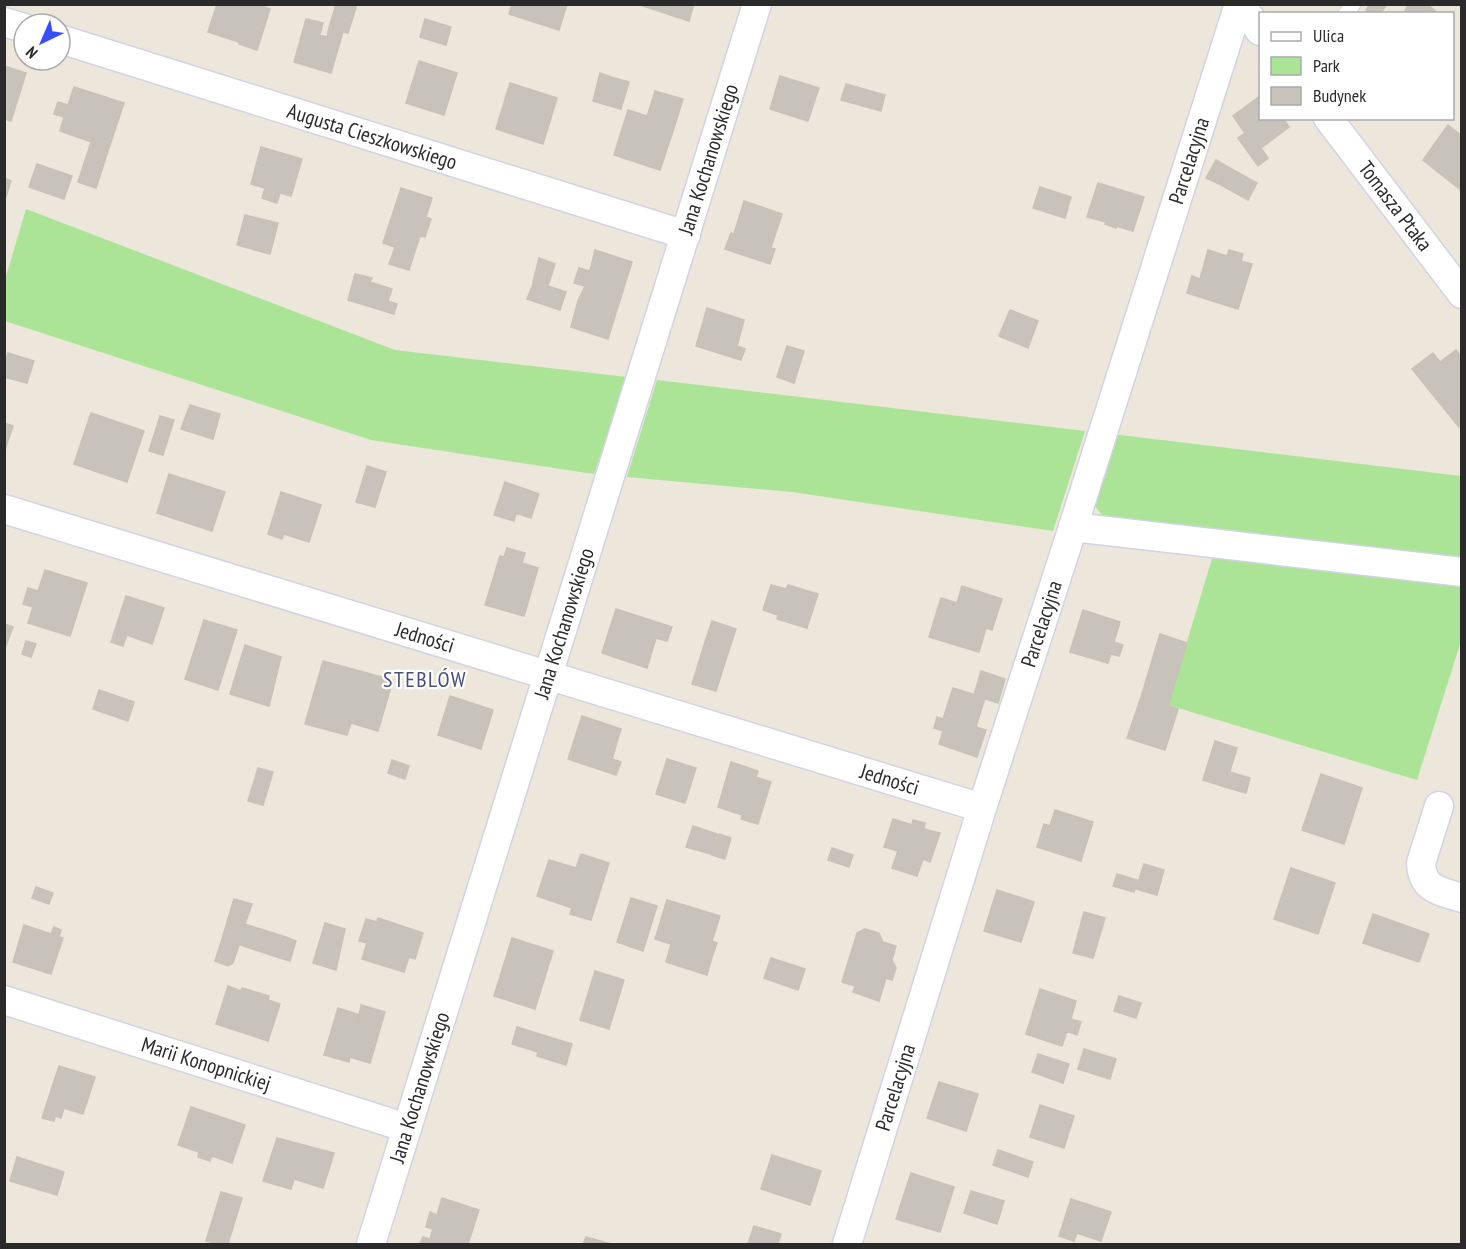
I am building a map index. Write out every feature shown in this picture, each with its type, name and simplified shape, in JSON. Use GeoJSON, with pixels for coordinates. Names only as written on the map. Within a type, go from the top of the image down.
{"type":"FeatureCollection","features":[{"type":"Feature","properties":{"kind":"street","name":"Jana Kochanowskiego"},"geometry":{"type":"LineString","coordinates":[[371,1245],[757,4]]}},
{"type":"Feature","properties":{"kind":"street"},"geometry":{"type":"LineString","coordinates":[[1239,4],[1259,30]]}},
{"type":"Feature","properties":{"kind":"street","name":"Parcelacyjna"},"geometry":{"type":"LineString","coordinates":[[847,1245],[982,808],[1239,4]]}},
{"type":"Feature","properties":{"kind":"street","name":"Augusta Cieszkowskiego"},"geometry":{"type":"LineString","coordinates":[[72,43],[686,235]]}},
{"type":"Feature","properties":{"kind":"street","name":"Tomasza Ptaka"},"geometry":{"type":"LineString","coordinates":[[1330,120],[1461,294]]}},
{"type":"Feature","properties":{"kind":"street","name":"Jedności"},"geometry":{"type":"LineString","coordinates":[[4,509],[982,808]]}},
{"type":"Feature","properties":{"kind":"street"},"geometry":{"type":"LineString","coordinates":[[1073,528],[1461,572]]}},
{"type":"Feature","properties":{"kind":"street"},"geometry":{"type":"LineString","coordinates":[[1439,806],[1421,863],[1421,873],[1424,881],[1431,887],[1461,898]]}},
{"type":"Feature","properties":{"kind":"street","name":"Marii Konopnickiej"},"geometry":{"type":"LineString","coordinates":[[4,1000],[407,1128]]}},
{"type":"Feature","properties":{"kind":"green space"},"geometry":{"type":"Polygon","coordinates":[[[26,209],[395,350],[627,377],[594,474],[371,440],[5,321],[5,280],[26,209]]]}},
{"type":"Feature","properties":{"kind":"green space"},"geometry":{"type":"Polygon","coordinates":[[[657,380],[1085,431],[1053,531],[792,492],[627,477],[657,380]]]}},
{"type":"Feature","properties":{"kind":"green space"},"geometry":{"type":"Polygon","coordinates":[[[1112,434],[1461,476],[1461,561],[1107,521],[1094,505],[1112,434]]]}},
{"type":"Feature","properties":{"kind":"green space"},"geometry":{"type":"Polygon","coordinates":[[[1213,555],[1461,587],[1461,641],[1417,780],[1168,705],[1213,555]]]}},
{"type":"Feature","properties":{"kind":"building"},"geometry":{"type":"Polygon","coordinates":[[[217,4],[256,4],[270,9],[257,50],[208,32],[217,4]]]}},
{"type":"Feature","properties":{"kind":"building"},"geometry":{"type":"Polygon","coordinates":[[[336,4],[357,4],[348,33],[329,28],[336,4]]]}},
{"type":"Feature","properties":{"kind":"building"},"geometry":{"type":"Polygon","coordinates":[[[512,4],[567,4],[559,30],[509,14],[512,4]]]}},
{"type":"Feature","properties":{"kind":"building"},"geometry":{"type":"Polygon","coordinates":[[[637,4],[694,4],[689,21],[637,4]]]}},
{"type":"Feature","properties":{"kind":"building"},"geometry":{"type":"Polygon","coordinates":[[[1370,4],[1387,4],[1381,12],[1366,10],[1370,4]]]}},
{"type":"Feature","properties":{"kind":"building"},"geometry":{"type":"Polygon","coordinates":[[[1409,4],[1427,4],[1437,12],[1404,12],[1409,4]]]}},
{"type":"Feature","properties":{"kind":"building"},"geometry":{"type":"Polygon","coordinates":[[[306,19],[323,23],[320,34],[303,30],[306,19]]]}},
{"type":"Feature","properties":{"kind":"building"},"geometry":{"type":"Polygon","coordinates":[[[425,19],[451,27],[446,45],[420,37],[425,19]]]}},
{"type":"Feature","properties":{"kind":"building"},"geometry":{"type":"Polygon","coordinates":[[[329,28],[343,32],[331,73],[294,62],[303,30],[327,37],[329,28]]]}},
{"type":"Feature","properties":{"kind":"building"},"geometry":{"type":"Polygon","coordinates":[[[419,61],[457,73],[444,115],[406,103],[419,61]]]}},
{"type":"Feature","properties":{"kind":"building"},"geometry":{"type":"Polygon","coordinates":[[[4,66],[12,69],[12,72],[26,73],[11,121],[4,119],[4,66]]]}},
{"type":"Feature","properties":{"kind":"building"},"geometry":{"type":"Polygon","coordinates":[[[600,73],[611,77],[603,104],[593,101],[600,73]]]}},
{"type":"Feature","properties":{"kind":"building"},"geometry":{"type":"Polygon","coordinates":[[[780,76],[819,88],[808,121],[770,109],[780,76]]]}},
{"type":"Feature","properties":{"kind":"building"},"geometry":{"type":"Polygon","coordinates":[[[611,77],[629,82],[621,109],[603,104],[611,77]]]}},
{"type":"Feature","properties":{"kind":"building"},"geometry":{"type":"Polygon","coordinates":[[[510,83],[557,98],[543,144],[496,129],[510,83]]]}},
{"type":"Feature","properties":{"kind":"building"},"geometry":{"type":"Polygon","coordinates":[[[846,84],[885,95],[881,111],[841,100],[846,84]]]}},
{"type":"Feature","properties":{"kind":"building"},"geometry":{"type":"Polygon","coordinates":[[[74,87],[124,103],[109,148],[60,131],[64,117],[54,114],[58,102],[68,105],[74,87]]]}},
{"type":"Feature","properties":{"kind":"building"},"geometry":{"type":"Polygon","coordinates":[[[655,91],[683,99],[675,125],[647,117],[655,91]]]}},
{"type":"Feature","properties":{"kind":"building"},"geometry":{"type":"Polygon","coordinates":[[[1259,97],[1259,120],[1284,120],[1289,127],[1261,148],[1268,158],[1258,166],[1238,138],[1245,133],[1233,116],[1259,97]]]}},
{"type":"Feature","properties":{"kind":"building"},"geometry":{"type":"Polygon","coordinates":[[[628,110],[675,125],[660,170],[614,155],[628,110]]]}},
{"type":"Feature","properties":{"kind":"building"},"geometry":{"type":"Polygon","coordinates":[[[1448,125],[1462,136],[1462,191],[1423,160],[1448,125]]]}},
{"type":"Feature","properties":{"kind":"building"},"geometry":{"type":"Polygon","coordinates":[[[91,142],[109,148],[96,188],[78,182],[91,142]]]}},
{"type":"Feature","properties":{"kind":"building"},"geometry":{"type":"Polygon","coordinates":[[[261,147],[302,159],[291,196],[280,193],[277,203],[262,198],[265,188],[251,184],[261,147]]]}},
{"type":"Feature","properties":{"kind":"building"},"geometry":{"type":"Polygon","coordinates":[[[1216,160],[1228,167],[1219,184],[1206,178],[1216,160]]]}},
{"type":"Feature","properties":{"kind":"building"},"geometry":{"type":"Polygon","coordinates":[[[37,164],[72,176],[64,199],[29,187],[37,164]]]}},
{"type":"Feature","properties":{"kind":"building"},"geometry":{"type":"Polygon","coordinates":[[[1228,167],[1257,183],[1248,200],[1219,184],[1228,167]]]}},
{"type":"Feature","properties":{"kind":"building"},"geometry":{"type":"Polygon","coordinates":[[[4,178],[11,181],[4,203],[4,178]]]}},
{"type":"Feature","properties":{"kind":"building"},"geometry":{"type":"Polygon","coordinates":[[[1098,183],[1144,197],[1133,231],[1116,226],[1116,228],[1105,224],[1106,222],[1087,217],[1098,183]]]}},
{"type":"Feature","properties":{"kind":"building"},"geometry":{"type":"Polygon","coordinates":[[[1040,187],[1071,197],[1065,218],[1033,208],[1040,187]]]}},
{"type":"Feature","properties":{"kind":"building"},"geometry":{"type":"Polygon","coordinates":[[[401,188],[432,198],[426,217],[431,219],[425,237],[420,236],[409,270],[389,264],[395,247],[383,243],[401,188]]]}},
{"type":"Feature","properties":{"kind":"building"},"geometry":{"type":"Polygon","coordinates":[[[744,201],[782,214],[771,248],[775,249],[770,264],[725,249],[731,233],[734,234],[744,201]]]}},
{"type":"Feature","properties":{"kind":"building"},"geometry":{"type":"Polygon","coordinates":[[[245,215],[278,223],[270,254],[237,245],[245,215]]]}},
{"type":"Feature","properties":{"kind":"building"},"geometry":{"type":"Polygon","coordinates":[[[595,250],[632,262],[616,313],[578,301],[585,286],[574,283],[579,268],[590,271],[595,250]]]}},
{"type":"Feature","properties":{"kind":"building"},"geometry":{"type":"Polygon","coordinates":[[[1208,250],[1227,256],[1229,250],[1243,254],[1241,261],[1252,264],[1238,309],[1187,293],[1192,276],[1200,279],[1208,250]]]}},
{"type":"Feature","properties":{"kind":"building"},"geometry":{"type":"Polygon","coordinates":[[[539,258],[555,264],[548,286],[566,292],[560,310],[527,299],[534,282],[539,258]]]}},
{"type":"Feature","properties":{"kind":"building"},"geometry":{"type":"Polygon","coordinates":[[[355,274],[372,278],[370,282],[392,289],[388,301],[397,304],[394,314],[348,300],[355,274]]]}},
{"type":"Feature","properties":{"kind":"building"},"geometry":{"type":"Polygon","coordinates":[[[578,301],[616,313],[608,339],[571,327],[578,301]]]}},
{"type":"Feature","properties":{"kind":"building"},"geometry":{"type":"Polygon","coordinates":[[[707,308],[744,320],[737,346],[745,349],[741,360],[696,346],[707,308]]]}},
{"type":"Feature","properties":{"kind":"building"},"geometry":{"type":"Polygon","coordinates":[[[1010,310],[1038,321],[1028,348],[999,336],[1010,310]]]}},
{"type":"Feature","properties":{"kind":"building"},"geometry":{"type":"Polygon","coordinates":[[[787,346],[804,351],[794,383],[777,377],[787,346]]]}},
{"type":"Feature","properties":{"kind":"building"},"geometry":{"type":"Polygon","coordinates":[[[1456,350],[1462,358],[1462,425],[1459,427],[1412,369],[1433,353],[1440,362],[1456,350]]]}},
{"type":"Feature","properties":{"kind":"building"},"geometry":{"type":"Polygon","coordinates":[[[8,353],[34,361],[27,383],[4,377],[4,365],[8,353]]]}},
{"type":"Feature","properties":{"kind":"building"},"geometry":{"type":"Polygon","coordinates":[[[190,405],[220,414],[213,439],[181,429],[190,405]]]}},
{"type":"Feature","properties":{"kind":"building"},"geometry":{"type":"Polygon","coordinates":[[[91,413],[144,431],[127,482],[74,464],[91,413]]]}},
{"type":"Feature","properties":{"kind":"building"},"geometry":{"type":"Polygon","coordinates":[[[160,416],[174,420],[163,455],[149,451],[160,416]]]}},
{"type":"Feature","properties":{"kind":"building"},"geometry":{"type":"Polygon","coordinates":[[[4,423],[13,426],[4,453],[4,423]]]}},
{"type":"Feature","properties":{"kind":"building"},"geometry":{"type":"Polygon","coordinates":[[[367,466],[386,472],[375,507],[356,502],[367,466]]]}},
{"type":"Feature","properties":{"kind":"building"},"geometry":{"type":"Polygon","coordinates":[[[169,474],[225,492],[212,531],[157,513],[169,474]]]}},
{"type":"Feature","properties":{"kind":"building"},"geometry":{"type":"Polygon","coordinates":[[[505,482],[539,494],[531,518],[516,513],[514,521],[494,515],[505,482]]]}},
{"type":"Feature","properties":{"kind":"building"},"geometry":{"type":"Polygon","coordinates":[[[281,492],[321,505],[309,542],[284,534],[282,539],[268,534],[281,492]]]}},
{"type":"Feature","properties":{"kind":"building"},"geometry":{"type":"Polygon","coordinates":[[[507,548],[525,553],[522,563],[538,568],[524,616],[485,605],[500,556],[504,557],[507,548]]]}},
{"type":"Feature","properties":{"kind":"building"},"geometry":{"type":"Polygon","coordinates":[[[45,570],[87,583],[70,636],[28,623],[33,607],[23,604],[28,588],[38,591],[45,570]]]}},
{"type":"Feature","properties":{"kind":"building"},"geometry":{"type":"Polygon","coordinates":[[[771,585],[786,589],[788,585],[818,594],[807,628],[777,619],[778,615],[763,610],[771,585]]]}},
{"type":"Feature","properties":{"kind":"building"},"geometry":{"type":"Polygon","coordinates":[[[962,586],[1002,599],[992,630],[986,628],[979,652],[929,637],[941,598],[957,603],[962,586]]]}},
{"type":"Feature","properties":{"kind":"building"},"geometry":{"type":"Polygon","coordinates":[[[126,596],[164,608],[152,644],[127,635],[123,646],[111,642],[126,596]]]}},
{"type":"Feature","properties":{"kind":"building"},"geometry":{"type":"Polygon","coordinates":[[[616,609],[672,627],[667,641],[656,638],[647,668],[602,653],[616,609]]]}},
{"type":"Feature","properties":{"kind":"building"},"geometry":{"type":"Polygon","coordinates":[[[1083,610],[1120,622],[1114,642],[1123,645],[1119,656],[1111,654],[1108,663],[1070,652],[1083,610]]]}},
{"type":"Feature","properties":{"kind":"building"},"geometry":{"type":"Polygon","coordinates":[[[204,620],[237,630],[218,690],[185,679],[204,620]]]}},
{"type":"Feature","properties":{"kind":"building"},"geometry":{"type":"Polygon","coordinates":[[[712,621],[736,629],[730,647],[706,639],[712,621]]]}},
{"type":"Feature","properties":{"kind":"building"},"geometry":{"type":"Polygon","coordinates":[[[4,624],[13,627],[4,651],[4,624]]]}},
{"type":"Feature","properties":{"kind":"building"},"geometry":{"type":"Polygon","coordinates":[[[1160,634],[1187,643],[1168,706],[1141,697],[1160,634]]]}},
{"type":"Feature","properties":{"kind":"building"},"geometry":{"type":"Polygon","coordinates":[[[706,639],[730,647],[716,691],[692,684],[706,639]]]}},
{"type":"Feature","properties":{"kind":"building"},"geometry":{"type":"Polygon","coordinates":[[[26,641],[36,644],[31,657],[22,654],[26,641]]]}},
{"type":"Feature","properties":{"kind":"building"},"geometry":{"type":"Polygon","coordinates":[[[245,645],[281,657],[269,706],[230,694],[245,645]]]}},
{"type":"Feature","properties":{"kind":"building"},"geometry":{"type":"Polygon","coordinates":[[[323,661],[393,680],[378,731],[351,723],[347,735],[305,724],[323,661]]]}},
{"type":"Feature","properties":{"kind":"building"},"geometry":{"type":"Polygon","coordinates":[[[981,671],[1005,679],[998,703],[974,695],[981,671]]]}},
{"type":"Feature","properties":{"kind":"building"},"geometry":{"type":"Polygon","coordinates":[[[953,688],[985,698],[976,727],[986,730],[977,757],[939,744],[943,731],[934,728],[937,717],[943,719],[953,688]]]}},
{"type":"Feature","properties":{"kind":"building"},"geometry":{"type":"Polygon","coordinates":[[[99,690],[134,702],[128,721],[93,709],[99,690]]]}},
{"type":"Feature","properties":{"kind":"building"},"geometry":{"type":"Polygon","coordinates":[[[450,696],[493,710],[481,749],[438,735],[450,696]]]}},
{"type":"Feature","properties":{"kind":"building"},"geometry":{"type":"Polygon","coordinates":[[[1141,697],[1178,709],[1165,750],[1127,738],[1141,697]]]}},
{"type":"Feature","properties":{"kind":"building"},"geometry":{"type":"Polygon","coordinates":[[[582,716],[621,729],[612,759],[621,762],[616,775],[568,759],[582,716]]]}},
{"type":"Feature","properties":{"kind":"building"},"geometry":{"type":"Polygon","coordinates":[[[1215,741],[1237,748],[1225,787],[1203,780],[1215,741]]]}},
{"type":"Feature","properties":{"kind":"building"},"geometry":{"type":"Polygon","coordinates":[[[667,759],[696,768],[685,803],[656,794],[667,759]]]}},
{"type":"Feature","properties":{"kind":"building"},"geometry":{"type":"Polygon","coordinates":[[[392,760],[409,766],[405,779],[388,773],[392,760]]]}},
{"type":"Feature","properties":{"kind":"building"},"geometry":{"type":"Polygon","coordinates":[[[731,762],[758,771],[756,777],[771,782],[758,824],[741,819],[742,815],[718,807],[731,762]]]}},
{"type":"Feature","properties":{"kind":"building"},"geometry":{"type":"Polygon","coordinates":[[[258,768],[273,772],[263,805],[248,801],[258,768]]]}},
{"type":"Feature","properties":{"kind":"building"},"geometry":{"type":"Polygon","coordinates":[[[1230,772],[1250,778],[1246,793],[1225,787],[1230,772]]]}},
{"type":"Feature","properties":{"kind":"building"},"geometry":{"type":"Polygon","coordinates":[[[1321,774],[1362,788],[1344,844],[1302,830],[1321,774]]]}},
{"type":"Feature","properties":{"kind":"building"},"geometry":{"type":"Polygon","coordinates":[[[1055,810],[1093,822],[1081,861],[1037,847],[1044,824],[1050,826],[1055,810]]]}},
{"type":"Feature","properties":{"kind":"building"},"geometry":{"type":"Polygon","coordinates":[[[893,819],[912,825],[913,820],[925,823],[924,829],[940,833],[930,862],[923,859],[917,876],[892,868],[898,851],[884,847],[893,819]]]}},
{"type":"Feature","properties":{"kind":"building"},"geometry":{"type":"Polygon","coordinates":[[[693,826],[717,834],[711,854],[686,847],[693,826]]]}},
{"type":"Feature","properties":{"kind":"building"},"geometry":{"type":"Polygon","coordinates":[[[719,834],[731,838],[725,859],[712,855],[719,834]]]}},
{"type":"Feature","properties":{"kind":"building"},"geometry":{"type":"Polygon","coordinates":[[[832,848],[853,855],[849,867],[828,860],[832,848]]]}},
{"type":"Feature","properties":{"kind":"building"},"geometry":{"type":"Polygon","coordinates":[[[581,854],[609,863],[591,920],[570,914],[572,908],[537,896],[549,860],[576,868],[581,854]]]}},
{"type":"Feature","properties":{"kind":"building"},"geometry":{"type":"Polygon","coordinates":[[[1144,864],[1164,870],[1157,895],[1136,889],[1144,864]]]}},
{"type":"Feature","properties":{"kind":"building"},"geometry":{"type":"Polygon","coordinates":[[[1291,868],[1335,883],[1318,934],[1274,919],[1291,868]]]}},
{"type":"Feature","properties":{"kind":"building"},"geometry":{"type":"Polygon","coordinates":[[[1117,874],[1137,880],[1134,892],[1113,886],[1117,874]]]}},
{"type":"Feature","properties":{"kind":"building"},"geometry":{"type":"Polygon","coordinates":[[[36,887],[53,893],[49,904],[32,898],[36,887]]]}},
{"type":"Feature","properties":{"kind":"building"},"geometry":{"type":"Polygon","coordinates":[[[997,890],[1034,902],[1021,942],[984,931],[997,890]]]}},
{"type":"Feature","properties":{"kind":"building"},"geometry":{"type":"Polygon","coordinates":[[[631,898],[657,906],[643,951],[617,942],[631,898]]]}},
{"type":"Feature","properties":{"kind":"building"},"geometry":{"type":"Polygon","coordinates":[[[234,899],[252,904],[245,924],[228,919],[234,899]]]}},
{"type":"Feature","properties":{"kind":"building"},"geometry":{"type":"Polygon","coordinates":[[[667,900],[684,905],[671,944],[655,939],[667,900]]]}},
{"type":"Feature","properties":{"kind":"building"},"geometry":{"type":"Polygon","coordinates":[[[684,905],[720,916],[712,941],[717,943],[712,957],[671,944],[684,905]]]}},
{"type":"Feature","properties":{"kind":"building"},"geometry":{"type":"Polygon","coordinates":[[[1084,912],[1105,918],[1093,958],[1073,953],[1084,912]]]}},
{"type":"Feature","properties":{"kind":"building"},"geometry":{"type":"Polygon","coordinates":[[[1373,914],[1429,934],[1419,962],[1363,943],[1373,914]]]}},
{"type":"Feature","properties":{"kind":"building"},"geometry":{"type":"Polygon","coordinates":[[[378,918],[423,933],[415,959],[409,957],[404,972],[362,959],[367,943],[359,941],[366,919],[377,922],[378,918]]]}},
{"type":"Feature","properties":{"kind":"building"},"geometry":{"type":"Polygon","coordinates":[[[228,919],[283,936],[277,957],[222,939],[228,919]]]}},
{"type":"Feature","properties":{"kind":"building"},"geometry":{"type":"Polygon","coordinates":[[[325,923],[345,929],[336,970],[313,963],[325,923]]]}},
{"type":"Feature","properties":{"kind":"building"},"geometry":{"type":"Polygon","coordinates":[[[24,925],[51,934],[54,927],[61,930],[59,937],[63,938],[51,974],[13,962],[24,925]]]}},
{"type":"Feature","properties":{"kind":"building"},"geometry":{"type":"Polygon","coordinates":[[[865,929],[879,933],[883,942],[896,946],[892,960],[896,968],[892,980],[886,978],[879,1001],[853,992],[855,986],[842,982],[857,933],[865,929]]]}},
{"type":"Feature","properties":{"kind":"building"},"geometry":{"type":"Polygon","coordinates":[[[283,936],[296,941],[290,961],[277,957],[283,936]]]}},
{"type":"Feature","properties":{"kind":"building"},"geometry":{"type":"Polygon","coordinates":[[[512,938],[553,951],[535,1009],[494,996],[512,938]]]}},
{"type":"Feature","properties":{"kind":"building"},"geometry":{"type":"Polygon","coordinates":[[[222,939],[239,945],[233,963],[228,966],[215,961],[222,939]]]}},
{"type":"Feature","properties":{"kind":"building"},"geometry":{"type":"Polygon","coordinates":[[[671,944],[712,957],[707,975],[666,962],[671,944]]]}},
{"type":"Feature","properties":{"kind":"building"},"geometry":{"type":"Polygon","coordinates":[[[771,958],[805,969],[798,990],[764,978],[771,958]]]}},
{"type":"Feature","properties":{"kind":"building"},"geometry":{"type":"Polygon","coordinates":[[[595,971],[624,980],[609,1029],[580,1020],[595,971]]]}},
{"type":"Feature","properties":{"kind":"building"},"geometry":{"type":"Polygon","coordinates":[[[228,986],[269,996],[268,1000],[280,1004],[268,1041],[216,1024],[228,986]]]}},
{"type":"Feature","properties":{"kind":"building"},"geometry":{"type":"Polygon","coordinates":[[[1040,989],[1076,1001],[1071,1019],[1081,1022],[1077,1035],[1067,1031],[1062,1046],[1026,1034],[1040,989]]]}},
{"type":"Feature","properties":{"kind":"building"},"geometry":{"type":"Polygon","coordinates":[[[1119,996],[1141,1003],[1136,1018],[1114,1011],[1119,996]]]}},
{"type":"Feature","properties":{"kind":"building"},"geometry":{"type":"Polygon","coordinates":[[[361,1005],[385,1012],[380,1029],[358,1022],[361,1005]]]}},
{"type":"Feature","properties":{"kind":"building"},"geometry":{"type":"Polygon","coordinates":[[[338,1008],[360,1015],[358,1022],[380,1029],[370,1063],[350,1057],[349,1062],[324,1055],[338,1008]]]}},
{"type":"Feature","properties":{"kind":"building"},"geometry":{"type":"Polygon","coordinates":[[[517,1027],[572,1044],[566,1065],[537,1056],[538,1052],[512,1044],[517,1027]]]}},
{"type":"Feature","properties":{"kind":"building"},"geometry":{"type":"Polygon","coordinates":[[[1084,1049],[1116,1059],[1110,1079],[1078,1069],[1084,1049]]]}},
{"type":"Feature","properties":{"kind":"building"},"geometry":{"type":"Polygon","coordinates":[[[1038,1054],[1069,1064],[1063,1083],[1032,1072],[1038,1054]]]}},
{"type":"Feature","properties":{"kind":"building"},"geometry":{"type":"Polygon","coordinates":[[[59,1066],[95,1077],[83,1114],[64,1108],[61,1118],[55,1116],[54,1121],[42,1118],[59,1066]]]}},
{"type":"Feature","properties":{"kind":"building"},"geometry":{"type":"Polygon","coordinates":[[[939,1082],[978,1094],[966,1131],[927,1118],[939,1082]]]}},
{"type":"Feature","properties":{"kind":"building"},"geometry":{"type":"Polygon","coordinates":[[[1040,1105],[1074,1116],[1064,1148],[1030,1137],[1040,1105]]]}},
{"type":"Feature","properties":{"kind":"building"},"geometry":{"type":"Polygon","coordinates":[[[191,1107],[245,1125],[232,1163],[212,1156],[210,1161],[198,1157],[199,1152],[178,1145],[191,1107]]]}},
{"type":"Feature","properties":{"kind":"building"},"geometry":{"type":"Polygon","coordinates":[[[277,1138],[334,1153],[323,1188],[294,1179],[291,1189],[263,1181],[277,1138]]]}},
{"type":"Feature","properties":{"kind":"building"},"geometry":{"type":"Polygon","coordinates":[[[998,1150],[1033,1162],[1028,1177],[993,1165],[998,1150]]]}},
{"type":"Feature","properties":{"kind":"building"},"geometry":{"type":"Polygon","coordinates":[[[772,1155],[821,1171],[810,1205],[761,1189],[772,1155]]]}},
{"type":"Feature","properties":{"kind":"building"},"geometry":{"type":"Polygon","coordinates":[[[17,1157],[64,1172],[57,1195],[10,1181],[17,1157]]]}},
{"type":"Feature","properties":{"kind":"building"},"geometry":{"type":"Polygon","coordinates":[[[911,1173],[954,1187],[940,1232],[896,1219],[911,1173]]]}},
{"type":"Feature","properties":{"kind":"building"},"geometry":{"type":"Polygon","coordinates":[[[971,1191],[1004,1201],[997,1224],[964,1213],[971,1191]]]}},
{"type":"Feature","properties":{"kind":"building"},"geometry":{"type":"Polygon","coordinates":[[[221,1192],[242,1198],[228,1244],[206,1241],[221,1192]]]}},
{"type":"Feature","properties":{"kind":"building"},"geometry":{"type":"Polygon","coordinates":[[[442,1198],[479,1210],[468,1244],[420,1244],[423,1237],[430,1239],[433,1229],[426,1227],[430,1212],[437,1215],[442,1198]]]}},
{"type":"Feature","properties":{"kind":"building"},"geometry":{"type":"Polygon","coordinates":[[[1071,1199],[1111,1212],[1101,1241],[1077,1233],[1074,1241],[1059,1236],[1071,1199]]]}},
{"type":"Feature","properties":{"kind":"building"},"geometry":{"type":"Polygon","coordinates":[[[754,1226],[781,1234],[778,1244],[748,1244],[754,1226]]]}},
{"type":"Feature","properties":{"kind":"building"},"geometry":{"type":"Polygon","coordinates":[[[586,1237],[611,1244],[583,1244],[586,1237]]]}},
{"type":"Feature","properties":{"kind":"district","name":"STEBLÓW"},"geometry":{"type":"Point","coordinates":[425,679]}}]}
